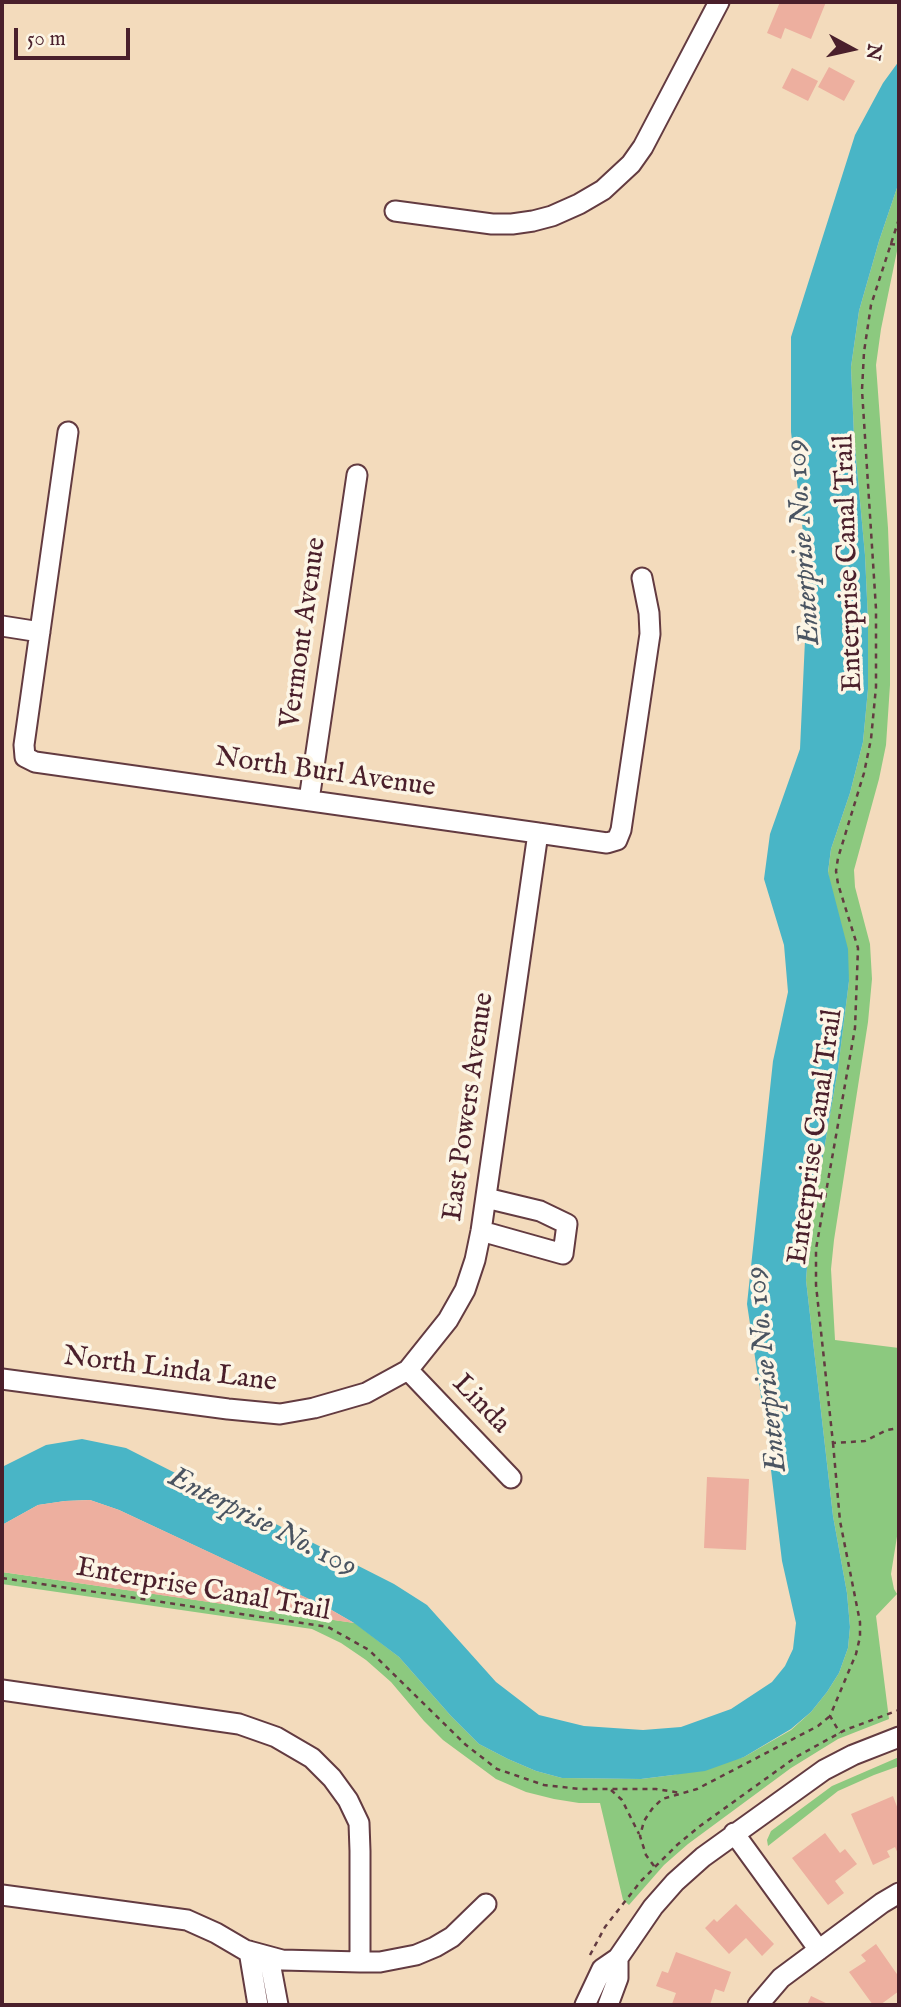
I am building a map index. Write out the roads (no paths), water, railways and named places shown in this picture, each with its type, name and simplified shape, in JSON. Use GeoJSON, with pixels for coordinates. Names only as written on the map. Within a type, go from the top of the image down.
{"type":"FeatureCollection","features":[{"type":"Feature","properties":{"kind":"street"},"geometry":{"type":"LineString","coordinates":[[395,211],[492,224],[512,224],[551,216],[603,190],[631,164],[643,147],[719,2]]}},
{"type":"Feature","properties":{"kind":"street"},"geometry":{"type":"LineString","coordinates":[[2,626],[40,632],[68,432]]}},
{"type":"Feature","properties":{"kind":"street","name":"Vermont Avenue"},"geometry":{"type":"LineString","coordinates":[[309,800],[357,475]]}},
{"type":"Feature","properties":{"kind":"street","name":"North Burl Avenue"},"geometry":{"type":"LineString","coordinates":[[40,632],[24,745],[25,757],[35,762],[607,842],[617,840],[621,830],[650,634],[642,578]]}},
{"type":"Feature","properties":{"kind":"street","name":"East Powers Avenue"},"geometry":{"type":"LineString","coordinates":[[408,1370],[448,1320],[465,1290],[475,1260],[538,833]]}},
{"type":"Feature","properties":{"kind":"street"},"geometry":{"type":"LineString","coordinates":[[481,1231],[563,1254],[567,1224],[540,1211],[486,1198]]}},
{"type":"Feature","properties":{"kind":"street","name":"North Linda Lane"},"geometry":{"type":"LineString","coordinates":[[2,1379],[280,1414],[314,1408],[366,1393],[408,1370]]}},
{"type":"Feature","properties":{"kind":"street","name":"Linda"},"geometry":{"type":"LineString","coordinates":[[408,1370],[511,1478]]}},
{"type":"Feature","properties":{"kind":"street"},"geometry":{"type":"LineString","coordinates":[[2,1690],[239,1724],[276,1737],[312,1758],[332,1778],[348,1800],[359,1824],[360,1962]]}},
{"type":"Feature","properties":{"kind":"street"},"geometry":{"type":"LineString","coordinates":[[585,2005],[602,1969],[618,1958],[639,1926],[675,1882],[703,1857],[824,1770],[899,1737]]}},
{"type":"Feature","properties":{"kind":"street"},"geometry":{"type":"LineString","coordinates":[[734,1833],[819,1950]]}},
{"type":"Feature","properties":{"kind":"street"},"geometry":{"type":"LineString","coordinates":[[758,2005],[781,1978],[899,1893]]}},
{"type":"Feature","properties":{"kind":"street"},"geometry":{"type":"LineString","coordinates":[[2,1895],[187,1920],[248,1951],[282,1960],[360,1962],[380,1962],[416,1955],[435,1947],[452,1937],[486,1904]]}},
{"type":"Feature","properties":{"kind":"street"},"geometry":{"type":"LineString","coordinates":[[248,1951],[258,2005]]}},
{"type":"Feature","properties":{"kind":"street"},"geometry":{"type":"LineString","coordinates":[[269,1957],[278,2005]]}},
{"type":"Feature","properties":{"kind":"street"},"geometry":{"type":"LineString","coordinates":[[608,2005],[618,1978],[618,1958]]}},
{"type":"Feature","properties":{"kind":"water","name":"Enterprise No. 109"},"geometry":{"type":"Polygon","coordinates":[[[899,61],[899,182],[859,311],[851,367],[854,436],[865,555],[868,689],[863,742],[850,793],[831,849],[828,872],[848,949],[849,981],[838,1069],[810,1231],[806,1280],[833,1516],[847,1593],[850,1627],[848,1648],[839,1673],[811,1712],[791,1729],[744,1757],[705,1771],[641,1779],[562,1778],[536,1771],[479,1744],[399,1657],[354,1623],[328,1608],[119,1510],[90,1500],[65,1501],[38,1505],[2,1525],[2,1467],[46,1445],[82,1439],[126,1448],[394,1584],[427,1605],[496,1682],[539,1715],[584,1726],[643,1730],[681,1727],[731,1709],[772,1682],[785,1666],[793,1649],[796,1623],[782,1561],[747,1304],[773,1061],[788,992],[784,945],[764,879],[770,834],[800,749],[808,574],[791,432],[791,337],[855,135],[883,83],[899,61]]]}}]}
